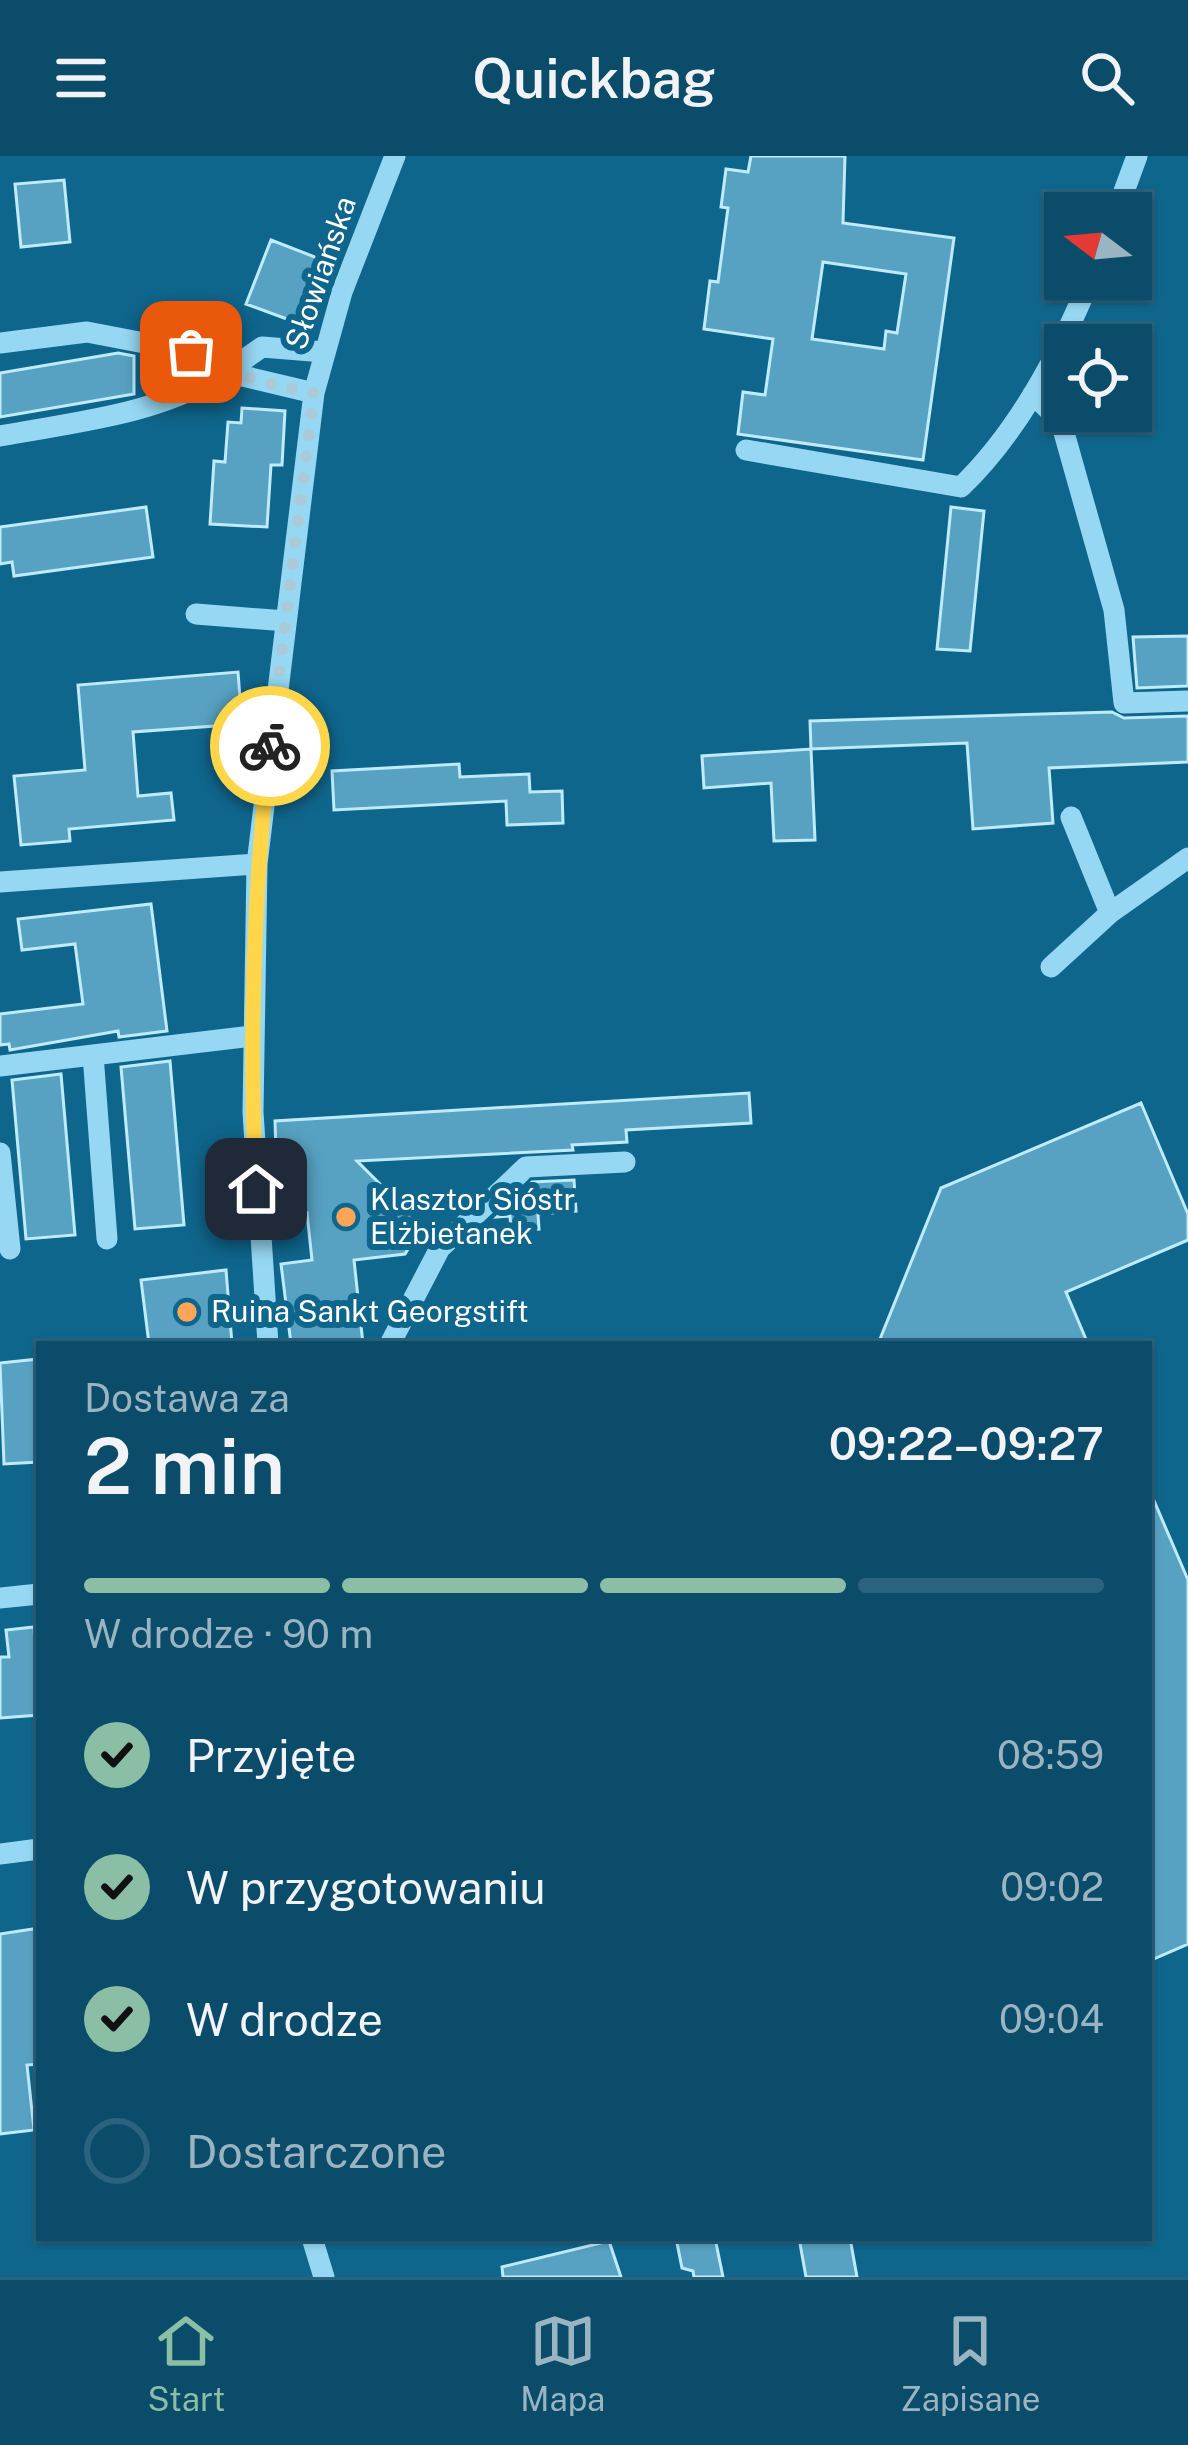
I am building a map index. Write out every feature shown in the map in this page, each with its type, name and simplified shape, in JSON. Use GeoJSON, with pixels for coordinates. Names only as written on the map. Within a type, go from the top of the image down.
{"type":"FeatureCollection","features":[{"type":"Feature","properties":{"kind":"street","name":"Słowiańska"},"geometry":{"type":"LineString","coordinates":[[268,1341],[252,1036],[257,864],[314,393],[324,352],[395,156]]}},
{"type":"Feature","properties":{"kind":"street"},"geometry":{"type":"LineString","coordinates":[[1124,192],[1137,156]]}},
{"type":"Feature","properties":{"kind":"street"},"geometry":{"type":"LineString","coordinates":[[746,450],[961,487],[985,463],[1033,394],[1080,300]]}},
{"type":"Feature","properties":{"kind":"street"},"geometry":{"type":"LineString","coordinates":[[0,343],[87,332],[191,352],[226,372],[314,393]]}},
{"type":"Feature","properties":{"kind":"street"},"geometry":{"type":"LineString","coordinates":[[0,436],[177,400],[262,346],[324,352]]}},
{"type":"Feature","properties":{"kind":"street"},"geometry":{"type":"LineString","coordinates":[[1033,394],[1061,422],[1114,610],[1124,703],[1188,701]]}},
{"type":"Feature","properties":{"kind":"street"},"geometry":{"type":"LineString","coordinates":[[196,614],[286,621]]}},
{"type":"Feature","properties":{"kind":"street"},"geometry":{"type":"LineString","coordinates":[[1071,817],[1110,913]]}},
{"type":"Feature","properties":{"kind":"street"},"geometry":{"type":"LineString","coordinates":[[1052,967],[1110,913],[1188,857]]}},
{"type":"Feature","properties":{"kind":"street"},"geometry":{"type":"LineString","coordinates":[[0,882],[257,864]]}},
{"type":"Feature","properties":{"kind":"street"},"geometry":{"type":"LineString","coordinates":[[0,1066],[252,1036]]}},
{"type":"Feature","properties":{"kind":"street"},"geometry":{"type":"LineString","coordinates":[[92,1055],[107,1239]]}},
{"type":"Feature","properties":{"kind":"street"},"geometry":{"type":"LineString","coordinates":[[0,1153],[10,1249]]}},
{"type":"Feature","properties":{"kind":"street"},"geometry":{"type":"LineString","coordinates":[[392,1341],[440,1248],[526,1167],[625,1162]]}},
{"type":"Feature","properties":{"kind":"street"},"geometry":{"type":"LineString","coordinates":[[0,1598],[36,1594]]}},
{"type":"Feature","properties":{"kind":"street"},"geometry":{"type":"LineString","coordinates":[[0,1854],[36,1849]]}},
{"type":"Feature","properties":{"kind":"street"},"geometry":{"type":"LineString","coordinates":[[313,2241],[324,2277]]}},
{"type":"Feature","properties":{"kind":"building"},"geometry":{"type":"Polygon","coordinates":[[[751,156],[845,156],[843,223],[954,238],[923,460],[738,434],[743,392],[765,395],[773,339],[704,329],[710,281],[718,282],[728,208],[721,207],[726,169],[748,172],[751,156]],[[823,262],[812,339],[884,349],[886,331],[897,333],[906,274],[823,262]]]}},
{"type":"Feature","properties":{"kind":"building"},"geometry":{"type":"Polygon","coordinates":[[[64,180],[70,242],[21,247],[15,184],[64,180]]]}},
{"type":"Feature","properties":{"kind":"building"},"geometry":{"type":"Polygon","coordinates":[[[271,240],[320,259],[295,322],[246,304],[271,240]]]}},
{"type":"Feature","properties":{"kind":"building"},"geometry":{"type":"Polygon","coordinates":[[[118,353],[134,356],[134,394],[0,417],[0,373],[118,353]]]}},
{"type":"Feature","properties":{"kind":"building"},"geometry":{"type":"Polygon","coordinates":[[[242,408],[285,411],[282,465],[271,465],[267,527],[210,524],[214,461],[225,462],[228,422],[241,423],[242,408]]]}},
{"type":"Feature","properties":{"kind":"building"},"geometry":{"type":"Polygon","coordinates":[[[146,507],[153,557],[14,576],[12,562],[0,564],[0,527],[146,507]]]}},
{"type":"Feature","properties":{"kind":"building"},"geometry":{"type":"Polygon","coordinates":[[[951,507],[984,511],[970,651],[937,649],[951,507]]]}},
{"type":"Feature","properties":{"kind":"building"},"geometry":{"type":"Polygon","coordinates":[[[1188,636],[1188,686],[1137,688],[1133,637],[1188,636]]]}},
{"type":"Feature","properties":{"kind":"building"},"geometry":{"type":"Polygon","coordinates":[[[238,672],[242,724],[133,732],[138,796],[171,793],[174,820],[69,829],[70,841],[21,845],[14,776],[85,770],[78,685],[238,672]]]}},
{"type":"Feature","properties":{"kind":"building"},"geometry":{"type":"Polygon","coordinates":[[[1112,712],[1124,718],[1188,716],[1188,762],[1049,768],[1053,823],[973,829],[967,743],[811,749],[810,721],[1112,712]]]}},
{"type":"Feature","properties":{"kind":"building"},"geometry":{"type":"Polygon","coordinates":[[[811,749],[815,840],[774,841],[771,783],[704,788],[702,756],[811,749]]]}},
{"type":"Feature","properties":{"kind":"building"},"geometry":{"type":"Polygon","coordinates":[[[459,764],[460,777],[529,774],[530,792],[562,791],[563,823],[507,825],[506,801],[334,810],[332,771],[459,764]]]}},
{"type":"Feature","properties":{"kind":"building"},"geometry":{"type":"Polygon","coordinates":[[[151,904],[167,1031],[119,1037],[118,1031],[10,1050],[9,1044],[0,1045],[0,1014],[83,1004],[75,944],[22,950],[18,919],[151,904]]]}},
{"type":"Feature","properties":{"kind":"building"},"geometry":{"type":"Polygon","coordinates":[[[170,1061],[184,1225],[135,1229],[121,1067],[170,1061]]]}},
{"type":"Feature","properties":{"kind":"building"},"geometry":{"type":"Polygon","coordinates":[[[61,1074],[75,1235],[26,1239],[12,1080],[61,1074]]]}},
{"type":"Feature","properties":{"kind":"building","name":"Klasztor Sióstr Elżbietanek"},"geometry":{"type":"Polygon","coordinates":[[[749,1093],[751,1123],[626,1130],[627,1142],[572,1145],[573,1150],[357,1161],[422,1226],[405,1254],[354,1260],[363,1341],[291,1341],[281,1264],[312,1260],[307,1213],[278,1216],[275,1121],[749,1093]]]}},
{"type":"Feature","properties":{"kind":"building"},"geometry":{"type":"Polygon","coordinates":[[[1141,1103],[1188,1214],[1188,1240],[1066,1292],[1087,1341],[879,1341],[941,1188],[1141,1103]]]}},
{"type":"Feature","properties":{"kind":"building"},"geometry":{"type":"Polygon","coordinates":[[[574,1180],[576,1211],[538,1214],[539,1229],[511,1231],[510,1216],[497,1217],[532,1182],[574,1180]]]}},
{"type":"Feature","properties":{"kind":"building","name":"Ruina Sankt Georgstift"},"geometry":{"type":"Polygon","coordinates":[[[226,1270],[232,1341],[149,1341],[141,1280],[226,1270]]]}},
{"type":"Feature","properties":{"kind":"building"},"geometry":{"type":"Polygon","coordinates":[[[36,1359],[36,1462],[4,1464],[0,1363],[36,1359]]]}},
{"type":"Feature","properties":{"kind":"building"},"geometry":{"type":"Polygon","coordinates":[[[1152,1496],[1188,1580],[1188,1944],[1152,1960],[1152,1496]]]}},
{"type":"Feature","properties":{"kind":"building"},"geometry":{"type":"Polygon","coordinates":[[[34,1627],[36,1715],[0,1718],[0,1657],[9,1657],[6,1630],[34,1627]]]}},
{"type":"Feature","properties":{"kind":"building"},"geometry":{"type":"Polygon","coordinates":[[[36,1928],[36,2064],[27,2065],[34,2130],[0,2134],[0,1934],[36,1928]]]}},
{"type":"Feature","properties":{"kind":"building"},"geometry":{"type":"Polygon","coordinates":[[[609,2241],[621,2277],[503,2277],[502,2267],[609,2241]]]}},
{"type":"Feature","properties":{"kind":"building"},"geometry":{"type":"Polygon","coordinates":[[[677,2241],[716,2241],[723,2277],[694,2277],[693,2271],[682,2268],[677,2241]]]}},
{"type":"Feature","properties":{"kind":"building"},"geometry":{"type":"Polygon","coordinates":[[[800,2241],[851,2241],[857,2277],[806,2277],[800,2241]]]}},
{"type":"Feature","properties":{"kind":"way so far"},"geometry":{"type":"LineString","coordinates":[[191,352],[226,372],[314,393],[270,746]]}},
{"type":"Feature","properties":{"kind":"place","name":"Klasztor Sióstr Elżbietanek"},"geometry":{"type":"Point","coordinates":[346,1217]}},
{"type":"Feature","properties":{"kind":"place","name":"Ruina Sankt Georgstift"},"geometry":{"type":"Point","coordinates":[187,1312]}},
{"type":"Feature","properties":{"kind":"route"},"geometry":{"type":"LineString","coordinates":[[256,1189],[252,1036],[257,864],[270,746]]}}]}
